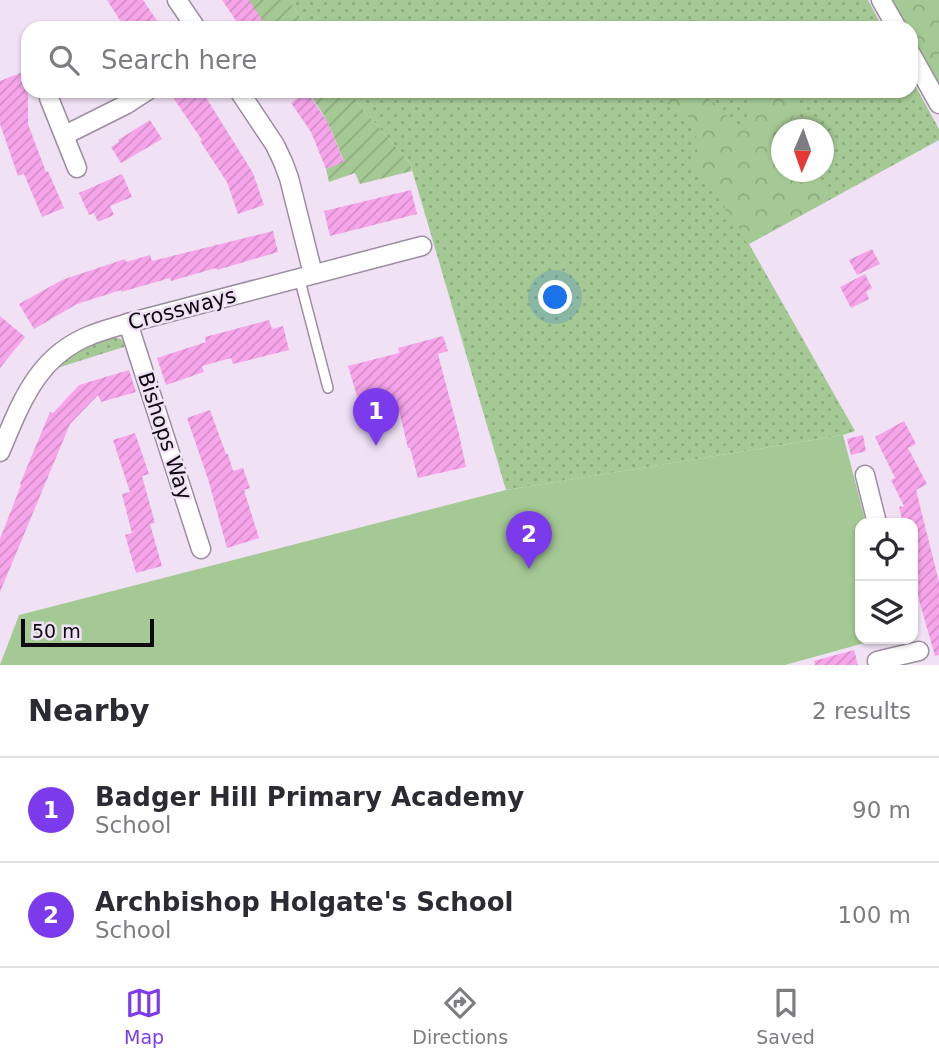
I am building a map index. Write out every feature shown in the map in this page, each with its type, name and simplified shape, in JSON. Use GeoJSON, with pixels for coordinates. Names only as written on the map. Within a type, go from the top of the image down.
{"type":"FeatureCollection","features":[{"type":"Feature","properties":{"kind":"street"},"geometry":{"type":"LineString","coordinates":[[177,0],[191,21]]}},
{"type":"Feature","properties":{"kind":"street"},"geometry":{"type":"LineString","coordinates":[[881,0],[893,21]]}},
{"type":"Feature","properties":{"kind":"street"},"geometry":{"type":"LineString","coordinates":[[918,66],[939,104]]}},
{"type":"Feature","properties":{"kind":"street"},"geometry":{"type":"LineString","coordinates":[[49,98],[77,168]]}},
{"type":"Feature","properties":{"kind":"street"},"geometry":{"type":"LineString","coordinates":[[65,135],[136,98]]}},
{"type":"Feature","properties":{"kind":"street"},"geometry":{"type":"LineString","coordinates":[[245,98],[275,145],[289,178],[306,275]]}},
{"type":"Feature","properties":{"kind":"street","name":"Crossways"},"geometry":{"type":"LineString","coordinates":[[0,452],[18,410],[45,365],[63,350],[90,335],[422,246]]}},
{"type":"Feature","properties":{"kind":"street","name":"Bishops Way"},"geometry":{"type":"LineString","coordinates":[[128,323],[201,550]]}},
{"type":"Feature","properties":{"kind":"street"},"geometry":{"type":"LineString","coordinates":[[865,475],[876,518]]}},
{"type":"Feature","properties":{"kind":"street"},"geometry":{"type":"LineString","coordinates":[[877,661],[907,652]]}},
{"type":"Feature","properties":{"kind":"lane"},"geometry":{"type":"LineString","coordinates":[[306,275],[328,388]]}},
{"type":"Feature","properties":{"kind":"green space"},"geometry":{"type":"Polygon","coordinates":[[[247,0],[289,0],[302,21],[262,21],[247,0]]]}},
{"type":"Feature","properties":{"kind":"green space"},"geometry":{"type":"Polygon","coordinates":[[[289,0],[868,0],[879,21],[302,21],[289,0]]]}},
{"type":"Feature","properties":{"kind":"green space"},"geometry":{"type":"Polygon","coordinates":[[[883,0],[939,0],[939,101],[918,64],[918,21],[894,21],[883,0]]]}},
{"type":"Feature","properties":{"kind":"green space"},"geometry":{"type":"Polygon","coordinates":[[[704,19],[718,21],[682,21],[704,19]]]}},
{"type":"Feature","properties":{"kind":"green space"},"geometry":{"type":"Polygon","coordinates":[[[918,91],[939,129],[939,140],[749,244],[855,431],[506,490],[410,163],[355,98],[918,98],[918,91]]]}},
{"type":"Feature","properties":{"kind":"green space"},"geometry":{"type":"Polygon","coordinates":[[[312,98],[355,98],[410,163],[412,171],[360,184],[355,173],[329,182],[326,169],[344,161],[331,130],[325,132],[325,117],[312,98]]]}},
{"type":"Feature","properties":{"kind":"green space"},"geometry":{"type":"Polygon","coordinates":[[[660,98],[709,98],[722,110],[736,132],[747,128],[747,113],[757,98],[796,98],[797,111],[791,119],[771,119],[771,182],[825,182],[825,202],[748,244],[739,227],[726,212],[720,195],[704,184],[693,166],[698,141],[689,118],[681,109],[660,98]]]}},
{"type":"Feature","properties":{"kind":"green space"},"geometry":{"type":"Polygon","coordinates":[[[113,337],[121,339],[127,346],[57,368],[56,365],[84,345],[113,337]]]}},
{"type":"Feature","properties":{"kind":"green space"},"geometry":{"type":"Polygon","coordinates":[[[843,435],[865,518],[855,518],[855,644],[861,644],[785,665],[0,665],[19,615],[506,490],[843,435]]]}},
{"type":"Feature","properties":{"kind":"building"},"geometry":{"type":"Polygon","coordinates":[[[107,0],[143,0],[157,21],[120,21],[107,0]]]}},
{"type":"Feature","properties":{"kind":"building"},"geometry":{"type":"Polygon","coordinates":[[[222,0],[249,0],[262,21],[236,21],[222,0]]]}},
{"type":"Feature","properties":{"kind":"building"},"geometry":{"type":"Polygon","coordinates":[[[21,73],[21,98],[28,98],[28,124],[46,172],[48,171],[64,208],[42,217],[24,174],[18,176],[0,124],[0,81],[21,73]]]}},
{"type":"Feature","properties":{"kind":"building"},"geometry":{"type":"Polygon","coordinates":[[[206,98],[253,173],[264,205],[238,214],[227,182],[174,99],[206,98]]]}},
{"type":"Feature","properties":{"kind":"building"},"geometry":{"type":"Polygon","coordinates":[[[298,98],[311,98],[327,121],[344,162],[326,169],[311,132],[291,103],[298,98]]]}},
{"type":"Feature","properties":{"kind":"building"},"geometry":{"type":"Polygon","coordinates":[[[150,120],[162,139],[121,163],[111,147],[150,120]]]}},
{"type":"Feature","properties":{"kind":"building"},"geometry":{"type":"Polygon","coordinates":[[[122,174],[132,197],[110,206],[114,215],[98,222],[94,213],[89,215],[79,193],[122,174]]]}},
{"type":"Feature","properties":{"kind":"building"},"geometry":{"type":"Polygon","coordinates":[[[411,190],[417,214],[330,236],[324,211],[411,190]]]}},
{"type":"Feature","properties":{"kind":"building"},"geometry":{"type":"Polygon","coordinates":[[[273,231],[278,252],[217,270],[216,268],[171,281],[170,278],[121,290],[77,304],[34,329],[19,304],[62,280],[125,259],[126,262],[150,255],[152,261],[273,231]]]}},
{"type":"Feature","properties":{"kind":"building"},"geometry":{"type":"Polygon","coordinates":[[[872,249],[880,264],[857,275],[849,260],[872,249]]]}},
{"type":"Feature","properties":{"kind":"building"},"geometry":{"type":"Polygon","coordinates":[[[865,274],[872,288],[866,292],[869,299],[851,308],[840,287],[865,274]]]}},
{"type":"Feature","properties":{"kind":"building"},"geometry":{"type":"Polygon","coordinates":[[[0,316],[25,337],[0,368],[0,316]]]}},
{"type":"Feature","properties":{"kind":"building"},"geometry":{"type":"Polygon","coordinates":[[[269,320],[272,329],[283,326],[289,350],[233,364],[231,358],[202,366],[204,372],[166,385],[157,358],[206,342],[205,337],[269,320]]]}},
{"type":"Feature","properties":{"kind":"building"},"geometry":{"type":"Polygon","coordinates":[[[443,336],[448,351],[438,354],[466,467],[418,478],[396,398],[375,403],[372,393],[357,396],[348,366],[399,353],[398,348],[443,336]]]}},
{"type":"Feature","properties":{"kind":"building"},"geometry":{"type":"Polygon","coordinates":[[[129,370],[136,392],[101,402],[98,395],[70,424],[0,592],[0,539],[50,412],[53,413],[79,385],[129,370]]]}},
{"type":"Feature","properties":{"kind":"building"},"geometry":{"type":"Polygon","coordinates":[[[210,410],[233,471],[243,468],[250,488],[244,490],[259,538],[227,548],[208,479],[187,418],[210,410]]]}},
{"type":"Feature","properties":{"kind":"building"},"geometry":{"type":"Polygon","coordinates":[[[904,421],[916,444],[908,448],[927,484],[916,490],[939,582],[939,655],[935,656],[918,596],[918,518],[902,518],[899,507],[904,506],[891,480],[895,478],[875,437],[904,421]]]}},
{"type":"Feature","properties":{"kind":"building"},"geometry":{"type":"Polygon","coordinates":[[[135,433],[149,474],[142,476],[155,523],[150,524],[162,566],[136,573],[125,535],[132,533],[122,494],[130,492],[113,440],[135,433]]]}},
{"type":"Feature","properties":{"kind":"building"},"geometry":{"type":"Polygon","coordinates":[[[863,435],[866,451],[851,455],[847,439],[863,435]]]}},
{"type":"Feature","properties":{"kind":"building"},"geometry":{"type":"Polygon","coordinates":[[[854,650],[858,665],[815,665],[814,661],[854,650]]]}},
{"type":"Feature","properties":{"kind":"place","name":"Badger Hill Primary Academy"},"geometry":{"type":"Point","coordinates":[376,446]}},
{"type":"Feature","properties":{"kind":"place","name":"Archbishop Holgate's School"},"geometry":{"type":"Point","coordinates":[529,569]}}]}
